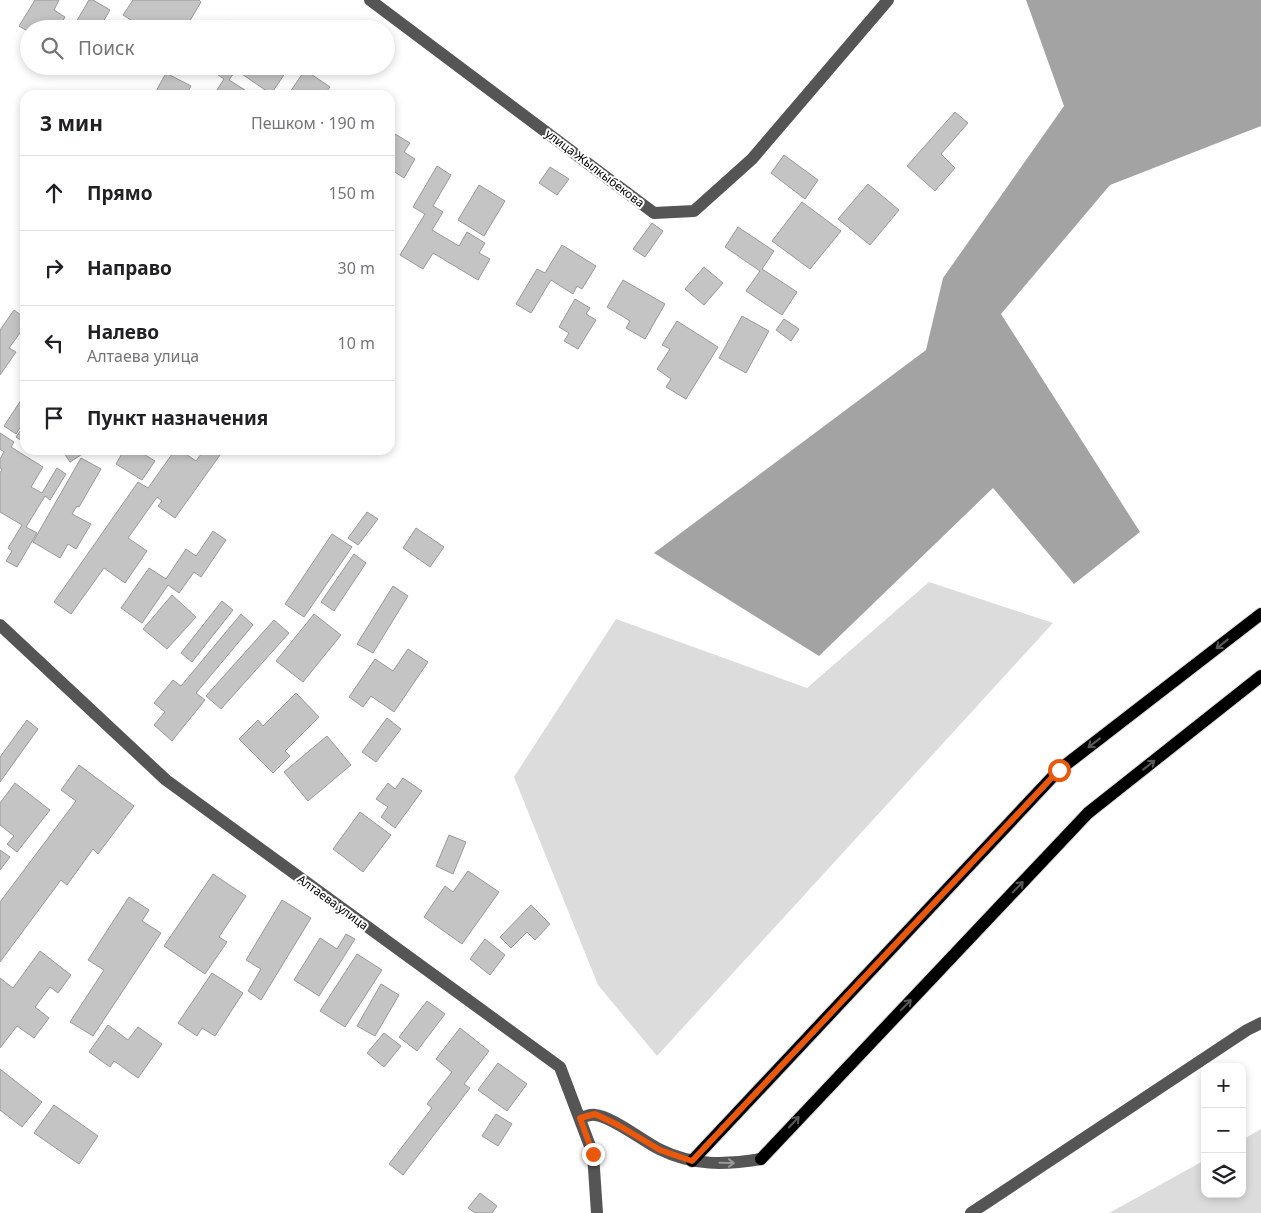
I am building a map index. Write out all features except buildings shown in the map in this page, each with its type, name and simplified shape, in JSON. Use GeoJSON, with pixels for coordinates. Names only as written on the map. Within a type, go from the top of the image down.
{"type":"FeatureCollection","features":[{"type":"Feature","properties":{"kind":"main road"},"geometry":{"type":"LineString","coordinates":[[692,1161],[1059,770],[1261,614]]}},
{"type":"Feature","properties":{"kind":"main road"},"geometry":{"type":"LineString","coordinates":[[761,1159],[1088,813],[1261,676]]}},
{"type":"Feature","properties":{"kind":"street","name":"улица Жылкыбекова"},"geometry":{"type":"LineString","coordinates":[[370,0],[654,212],[694,211],[752,159],[888,0]]}},
{"type":"Feature","properties":{"kind":"street","name":"Алтаева улица"},"geometry":{"type":"LineString","coordinates":[[0,625],[166,780],[560,1067],[593,1154],[597,1213]]}},
{"type":"Feature","properties":{"kind":"street"},"geometry":{"type":"LineString","coordinates":[[971,1213],[1246,1030],[1261,1023]]}},
{"type":"Feature","properties":{"kind":"street"},"geometry":{"type":"LineString","coordinates":[[580,1118],[595,1114],[618,1125],[660,1150],[692,1161],[730,1164],[761,1159]]}},
{"type":"Feature","properties":{"kind":"shaded area"},"geometry":{"type":"Polygon","coordinates":[[[1026,0],[1261,0],[1261,126],[1110,185],[1001,314],[1140,532],[1074,584],[993,488],[819,656],[654,553],[926,350],[943,278],[1064,106],[1026,0]]]}},
{"type":"Feature","properties":{"kind":"shaded area"},"geometry":{"type":"Polygon","coordinates":[[[929,582],[1053,623],[657,1056],[598,985],[514,777],[616,619],[807,688],[929,582]]]}},
{"type":"Feature","properties":{"kind":"shaded area"},"geometry":{"type":"Polygon","coordinates":[[[1261,1129],[1261,1213],[1109,1213],[1201,1162],[1201,1198],[1246,1198],[1246,1138],[1261,1129]]]}},
{"type":"Feature","properties":{"kind":"route"},"geometry":{"type":"LineString","coordinates":[[593,1154],[580,1118],[595,1114],[618,1125],[660,1150],[692,1161],[1059,770]]}}]}
